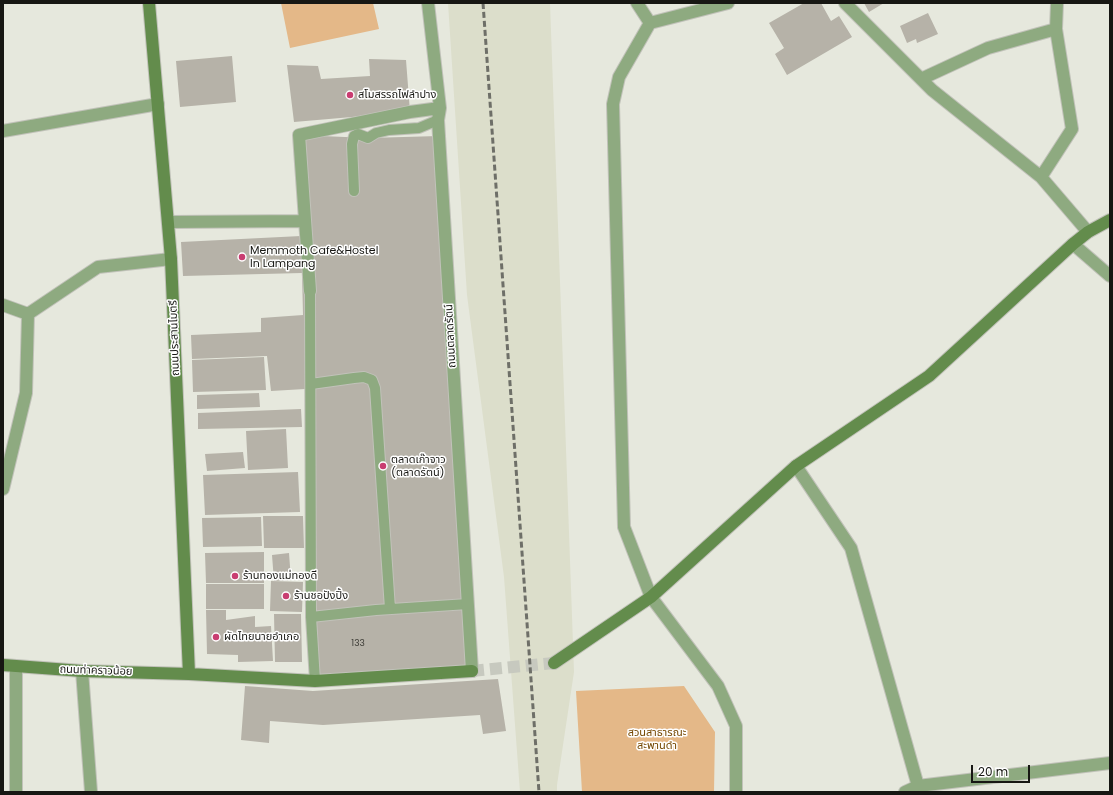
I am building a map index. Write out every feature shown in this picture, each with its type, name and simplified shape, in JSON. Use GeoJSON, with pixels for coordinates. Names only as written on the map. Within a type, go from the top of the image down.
{"type":"FeatureCollection","features":[{"type":"Feature","properties":{"kind":"street","name":"ถนนประสานไมตรี"},"geometry":{"type":"LineString","coordinates":[[149,3],[169,222],[189,674]]}},
{"type":"Feature","properties":{"kind":"street","name":"ถนนตลาดรัตน์"},"geometry":{"type":"LineString","coordinates":[[428,3],[439,114],[472,670]]}},
{"type":"Feature","properties":{"kind":"street"},"geometry":{"type":"LineString","coordinates":[[637,3],[650,23]]}},
{"type":"Feature","properties":{"kind":"street"},"geometry":{"type":"LineString","coordinates":[[728,3],[650,23],[619,77],[613,104],[624,527],[651,597],[718,686],[736,726],[736,792]]}},
{"type":"Feature","properties":{"kind":"street"},"geometry":{"type":"LineString","coordinates":[[844,3],[921,79],[1041,177],[1088,232]]}},
{"type":"Feature","properties":{"kind":"street"},"geometry":{"type":"LineString","coordinates":[[1041,177],[1072,129],[1056,29],[1057,3]]}},
{"type":"Feature","properties":{"kind":"street"},"geometry":{"type":"LineString","coordinates":[[921,79],[988,48],[1056,29]]}},
{"type":"Feature","properties":{"kind":"street"},"geometry":{"type":"LineString","coordinates":[[3,131],[158,104]]}},
{"type":"Feature","properties":{"kind":"street"},"geometry":{"type":"LineString","coordinates":[[310,291],[299,135],[410,112],[439,114]]}},
{"type":"Feature","properties":{"kind":"street"},"geometry":{"type":"LineString","coordinates":[[554,663],[651,597],[796,466],[929,376],[1073,244],[1088,232],[1110,220]]}},
{"type":"Feature","properties":{"kind":"street"},"geometry":{"type":"LineString","coordinates":[[169,222],[304,221]]}},
{"type":"Feature","properties":{"kind":"street"},"geometry":{"type":"LineString","coordinates":[[1073,244],[1110,276]]}},
{"type":"Feature","properties":{"kind":"street"},"geometry":{"type":"LineString","coordinates":[[28,314],[98,267],[171,259]]}},
{"type":"Feature","properties":{"kind":"street"},"geometry":{"type":"LineString","coordinates":[[3,305],[28,314]]}},
{"type":"Feature","properties":{"kind":"street"},"geometry":{"type":"LineString","coordinates":[[3,489],[26,393],[28,314]]}},
{"type":"Feature","properties":{"kind":"street"},"geometry":{"type":"LineString","coordinates":[[796,466],[851,548],[918,786]]}},
{"type":"Feature","properties":{"kind":"street","name":"ถนนท่าคราวน้อย"},"geometry":{"type":"LineString","coordinates":[[3,666],[82,671],[189,674],[315,681],[472,670]]}},
{"type":"Feature","properties":{"kind":"street"},"geometry":{"type":"LineString","coordinates":[[16,667],[16,792]]}},
{"type":"Feature","properties":{"kind":"street"},"geometry":{"type":"LineString","coordinates":[[82,671],[91,792]]}},
{"type":"Feature","properties":{"kind":"street"},"geometry":{"type":"LineString","coordinates":[[905,792],[918,786],[1110,763]]}},
{"type":"Feature","properties":{"kind":"lane"},"geometry":{"type":"LineString","coordinates":[[354,191],[352,144],[354,136],[358,134],[368,138],[376,133],[389,130],[419,128],[439,114]]}},
{"type":"Feature","properties":{"kind":"lane"},"geometry":{"type":"LineString","coordinates":[[310,291],[311,617],[315,681]]}},
{"type":"Feature","properties":{"kind":"lane"},"geometry":{"type":"LineString","coordinates":[[311,384],[364,377],[372,380],[375,388],[390,609]]}},
{"type":"Feature","properties":{"kind":"lane"},"geometry":{"type":"LineString","coordinates":[[311,617],[390,609],[468,604]]}},
{"type":"Feature","properties":{"kind":"shaded area"},"geometry":{"type":"Polygon","coordinates":[[[448,3],[550,3],[574,672],[557,792],[520,792],[504,577],[467,295],[448,3]]]}},
{"type":"Feature","properties":{"kind":"green space"},"geometry":{"type":"Polygon","coordinates":[[[281,3],[373,3],[379,29],[290,48],[281,3]]]}},
{"type":"Feature","properties":{"kind":"green space","name":"สวนสาธารณะ สะพานดำ"},"geometry":{"type":"Polygon","coordinates":[[[684,686],[715,732],[714,792],[582,792],[576,691],[684,686]]]}},
{"type":"Feature","properties":{"kind":"building"},"geometry":{"type":"Polygon","coordinates":[[[804,3],[821,3],[831,21],[839,16],[852,37],[787,75],[775,54],[784,48],[769,23],[804,3]]]}},
{"type":"Feature","properties":{"kind":"building"},"geometry":{"type":"Polygon","coordinates":[[[864,3],[884,3],[869,12],[864,3]]]}},
{"type":"Feature","properties":{"kind":"building"},"geometry":{"type":"Polygon","coordinates":[[[928,13],[938,34],[917,43],[916,39],[907,43],[900,26],[928,13]]]}},
{"type":"Feature","properties":{"kind":"building"},"geometry":{"type":"Polygon","coordinates":[[[232,56],[236,102],[180,107],[176,61],[232,56]]]}},
{"type":"Feature","properties":{"kind":"building","name":"สโมสรรถไฟลำปาง"},"geometry":{"type":"Polygon","coordinates":[[[369,59],[406,60],[410,112],[294,122],[287,65],[318,66],[321,79],[370,76],[369,59]]]}},
{"type":"Feature","properties":{"kind":"building","name":"ตลาดเก๊าจาว (ตลาดรัตน์)"},"geometry":{"type":"Polygon","coordinates":[[[299,135],[368,138],[439,136],[472,671],[315,681],[311,617],[305,389],[271,391],[267,356],[192,359],[191,335],[261,332],[261,318],[303,315],[302,273],[183,276],[181,242],[301,236],[299,135]]]}},
{"type":"Feature","properties":{"kind":"building"},"geometry":{"type":"Polygon","coordinates":[[[264,357],[266,390],[193,392],[192,360],[264,357]]]}},
{"type":"Feature","properties":{"kind":"building"},"geometry":{"type":"Polygon","coordinates":[[[259,393],[260,407],[197,409],[197,395],[259,393]]]}},
{"type":"Feature","properties":{"kind":"building"},"geometry":{"type":"Polygon","coordinates":[[[301,409],[302,427],[198,429],[198,413],[301,409]]]}},
{"type":"Feature","properties":{"kind":"building"},"geometry":{"type":"Polygon","coordinates":[[[286,429],[288,468],[248,470],[246,431],[286,429]]]}},
{"type":"Feature","properties":{"kind":"building"},"geometry":{"type":"Polygon","coordinates":[[[243,452],[245,468],[207,471],[205,454],[243,452]]]}},
{"type":"Feature","properties":{"kind":"building"},"geometry":{"type":"Polygon","coordinates":[[[298,472],[300,512],[205,515],[203,475],[298,472]]]}},
{"type":"Feature","properties":{"kind":"building"},"geometry":{"type":"Polygon","coordinates":[[[263,516],[303,516],[304,548],[264,548],[263,516]]]}},
{"type":"Feature","properties":{"kind":"building"},"geometry":{"type":"Polygon","coordinates":[[[261,517],[262,546],[203,547],[202,518],[261,517]]]}},
{"type":"Feature","properties":{"kind":"building"},"geometry":{"type":"Polygon","coordinates":[[[264,552],[264,583],[206,583],[205,553],[264,552]]]}},
{"type":"Feature","properties":{"kind":"building"},"geometry":{"type":"Polygon","coordinates":[[[289,553],[291,580],[274,581],[272,555],[289,553]]]}},
{"type":"Feature","properties":{"kind":"building","name":"ร้านชอปังปิ้ง"},"geometry":{"type":"Polygon","coordinates":[[[271,581],[303,582],[302,612],[270,611],[271,581]]]}},
{"type":"Feature","properties":{"kind":"building"},"geometry":{"type":"Polygon","coordinates":[[[206,584],[264,584],[264,609],[206,609],[206,584]]]}},
{"type":"Feature","properties":{"kind":"building"},"geometry":{"type":"Polygon","coordinates":[[[206,610],[226,610],[226,620],[255,616],[255,627],[271,626],[273,661],[238,662],[238,655],[207,654],[206,610]]]}},
{"type":"Feature","properties":{"kind":"building"},"geometry":{"type":"Polygon","coordinates":[[[274,614],[301,614],[302,662],[275,662],[274,614]]]}},
{"type":"Feature","properties":{"kind":"building"},"geometry":{"type":"Polygon","coordinates":[[[498,679],[506,731],[483,734],[480,715],[323,725],[270,721],[269,743],[241,740],[245,686],[313,691],[498,679]]]}},
{"type":"Feature","properties":{"kind":"tunnel"},"geometry":{"type":"LineString","coordinates":[[472,671],[554,663]]}},
{"type":"Feature","properties":{"kind":"railway"},"geometry":{"type":"LineString","coordinates":[[483,3],[539,792]]}},
{"type":"Feature","properties":{"kind":"place","name":"สโมสรรถไฟลำปาง"},"geometry":{"type":"Point","coordinates":[350,95]}},
{"type":"Feature","properties":{"kind":"place","name":"Memmoth Cafe&Hostel In Lampang"},"geometry":{"type":"Point","coordinates":[242,257]}},
{"type":"Feature","properties":{"kind":"place","name":"ตลาดเก๊าจาว (ตลาดรัตน์)"},"geometry":{"type":"Point","coordinates":[383,466]}},
{"type":"Feature","properties":{"kind":"place","name":"ร้านทองแม่ทองดี"},"geometry":{"type":"Point","coordinates":[235,576]}},
{"type":"Feature","properties":{"kind":"place","name":"ร้านชอปังปิ้ง"},"geometry":{"type":"Point","coordinates":[286,596]}},
{"type":"Feature","properties":{"kind":"place","name":"ผัดไทยนายอำเภอ"},"geometry":{"type":"Point","coordinates":[216,637]}}]}
